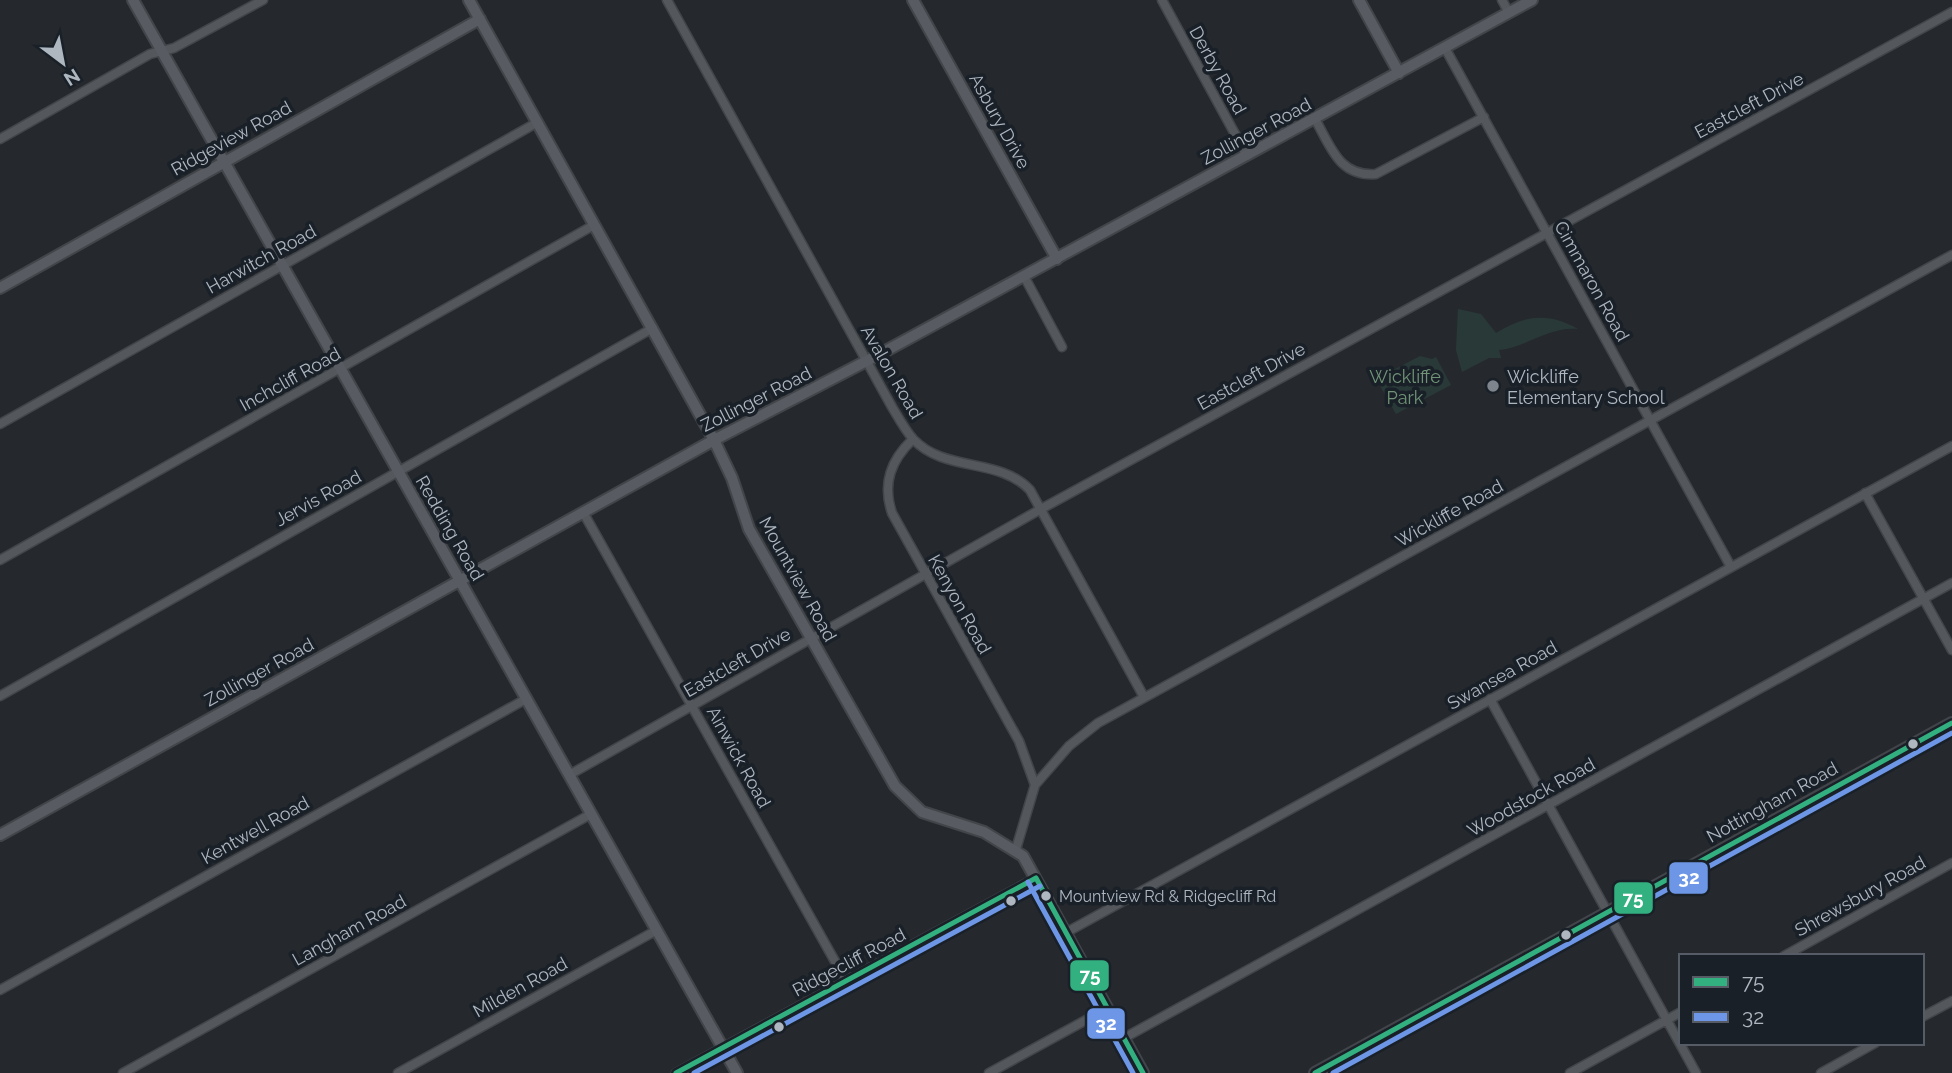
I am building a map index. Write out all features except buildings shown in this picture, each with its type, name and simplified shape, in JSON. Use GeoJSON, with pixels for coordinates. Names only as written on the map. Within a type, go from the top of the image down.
{"type":"FeatureCollection","features":[{"type":"Feature","properties":{"kind":"main road","name":"Redding Road"},"geometry":{"type":"LineString","coordinates":[[133,0],[737,1073]]}},
{"type":"Feature","properties":{"kind":"main road","name":"Mountview Road"},"geometry":{"type":"LineString","coordinates":[[469,0],[714,440],[732,478],[749,529],[901,794],[934,818],[984,832],[1016,849],[1067,932],[1143,1073]]}},
{"type":"Feature","properties":{"kind":"main road","name":"Asbury Drive"},"geometry":{"type":"LineString","coordinates":[[913,0],[1057,259]]}},
{"type":"Feature","properties":{"kind":"main road"},"geometry":{"type":"LineString","coordinates":[[1359,0],[1399,73]]}},
{"type":"Feature","properties":{"kind":"main road","name":"Zollinger Road"},"geometry":{"type":"LineString","coordinates":[[0,835],[714,440],[1057,259],[1532,0]]}},
{"type":"Feature","properties":{"kind":"main road","name":"Ridgeview Road"},"geometry":{"type":"LineString","coordinates":[[0,288],[480,19]]}},
{"type":"Feature","properties":{"kind":"main road","name":"Nottingham Road"},"geometry":{"type":"LineString","coordinates":[[1315,1073],[1952,723]]}},
{"type":"Feature","properties":{"kind":"street"},"geometry":{"type":"LineString","coordinates":[[0,139],[150,54],[174,48],[263,0]]}},
{"type":"Feature","properties":{"kind":"street","name":"Avalon Road"},"geometry":{"type":"LineString","coordinates":[[667,0],[913,439],[947,459],[1014,477],[1030,490],[1144,696]]}},
{"type":"Feature","properties":{"kind":"street","name":"Derby Road"},"geometry":{"type":"LineString","coordinates":[[1161,0],[1247,156]]}},
{"type":"Feature","properties":{"kind":"street"},"geometry":{"type":"LineString","coordinates":[[1502,0],[1509,13]]}},
{"type":"Feature","properties":{"kind":"street","name":"Eastcleft Drive"},"geometry":{"type":"LineString","coordinates":[[569,775],[1041,509],[1952,12]]}},
{"type":"Feature","properties":{"kind":"street","name":"Cimmaron Road"},"geometry":{"type":"LineString","coordinates":[[1445,48],[1731,567]]}},
{"type":"Feature","properties":{"kind":"street"},"geometry":{"type":"LineString","coordinates":[[1315,119],[1348,170],[1362,175],[1376,174],[1484,117]]}},
{"type":"Feature","properties":{"kind":"street","name":"Harwitch Road"},"geometry":{"type":"LineString","coordinates":[[0,424],[538,122]]}},
{"type":"Feature","properties":{"kind":"street","name":"Inchcliff Road"},"geometry":{"type":"LineString","coordinates":[[0,560],[594,225]]}},
{"type":"Feature","properties":{"kind":"street","name":"Wickliffe Road"},"geometry":{"type":"LineString","coordinates":[[1016,849],[1035,785],[1084,733],[1144,696],[1952,256]]}},
{"type":"Feature","properties":{"kind":"street"},"geometry":{"type":"LineString","coordinates":[[1024,276],[1062,347]]}},
{"type":"Feature","properties":{"kind":"street","name":"Jervis Road"},"geometry":{"type":"LineString","coordinates":[[0,696],[653,328]]}},
{"type":"Feature","properties":{"kind":"street","name":"Kenyon Road"},"geometry":{"type":"LineString","coordinates":[[913,439],[895,460],[887,488],[892,513],[1020,741],[1035,785]]}},
{"type":"Feature","properties":{"kind":"street","name":"Swansea Road"},"geometry":{"type":"LineString","coordinates":[[1067,932],[1952,446]]}},
{"type":"Feature","properties":{"kind":"street"},"geometry":{"type":"LineString","coordinates":[[1866,493],[1952,650]]}},
{"type":"Feature","properties":{"kind":"street","name":"Ainwick Road"},"geometry":{"type":"LineString","coordinates":[[583,512],[846,981]]}},
{"type":"Feature","properties":{"kind":"street","name":"Woodstock Road"},"geometry":{"type":"LineString","coordinates":[[1125,1038],[1952,583]]}},
{"type":"Feature","properties":{"kind":"street","name":"Kentwell Road"},"geometry":{"type":"LineString","coordinates":[[0,990],[526,699]]}},
{"type":"Feature","properties":{"kind":"street"},"geometry":{"type":"LineString","coordinates":[[1490,699],[1679,1042]]}},
{"type":"Feature","properties":{"kind":"street","name":"Langham Road"},"geometry":{"type":"LineString","coordinates":[[123,1073],[591,814]]}},
{"type":"Feature","properties":{"kind":"street","name":"Shrewsbury Road"},"geometry":{"type":"LineString","coordinates":[[1788,954],[1952,863]]}},
{"type":"Feature","properties":{"kind":"street","name":"Ridgecliff Road"},"geometry":{"type":"LineString","coordinates":[[676,1073],[1036,878]]}},
{"type":"Feature","properties":{"kind":"street","name":"Milden Road"},"geometry":{"type":"LineString","coordinates":[[398,1073],[657,930]]}},
{"type":"Feature","properties":{"kind":"street"},"geometry":{"type":"LineString","coordinates":[[1924,1016],[1952,1001]]}},
{"type":"Feature","properties":{"kind":"street"},"geometry":{"type":"LineString","coordinates":[[989,1073],[1108,1008]]}},
{"type":"Feature","properties":{"kind":"street"},"geometry":{"type":"LineString","coordinates":[[1570,1073],[1679,1013]]}},
{"type":"Feature","properties":{"kind":"street"},"geometry":{"type":"LineString","coordinates":[[1681,1045],[1696,1073]]}},
{"type":"Feature","properties":{"kind":"street"},"geometry":{"type":"LineString","coordinates":[[1821,1073],[1871,1045]]}},
{"type":"Feature","properties":{"kind":"green space"},"geometry":{"type":"Polygon","coordinates":[[[1458,309],[1481,314],[1496,333],[1517,322],[1537,318],[1557,320],[1578,329],[1557,331],[1499,350],[1501,358],[1489,358],[1462,372],[1456,350],[1458,309]]]}},
{"type":"Feature","properties":{"kind":"green space","name":"Wickliffe Park"},"geometry":{"type":"Polygon","coordinates":[[[1420,356],[1432,359],[1436,357],[1451,385],[1396,414],[1376,379],[1420,356]]]}},
{"type":"Feature","properties":{"kind":"transit line","name":"75"},"geometry":{"type":"LineString","coordinates":[[1315,1073],[1952,723]]}},
{"type":"Feature","properties":{"kind":"transit line","name":"32"},"geometry":{"type":"LineString","coordinates":[[1333,1073],[1952,733]]}},
{"type":"Feature","properties":{"kind":"transit line","name":"75"},"geometry":{"type":"LineString","coordinates":[[1036,878],[1143,1073]]}},
{"type":"Feature","properties":{"kind":"transit line","name":"75"},"geometry":{"type":"LineString","coordinates":[[676,1073],[1036,878]]}},
{"type":"Feature","properties":{"kind":"transit line","name":"32"},"geometry":{"type":"LineString","coordinates":[[1028,882],[1133,1073]]}},
{"type":"Feature","properties":{"kind":"transit line","name":"32"},"geometry":{"type":"LineString","coordinates":[[694,1073],[1040,886]]}},
{"type":"Feature","properties":{"kind":"place","name":"Wickliffe Elementary School"},"geometry":{"type":"Point","coordinates":[1493,386]}},
{"type":"Feature","properties":{"kind":"place","name":"Mountview Rd & Ridgecliff Rd"},"geometry":{"type":"Point","coordinates":[1046,896]}}]}
